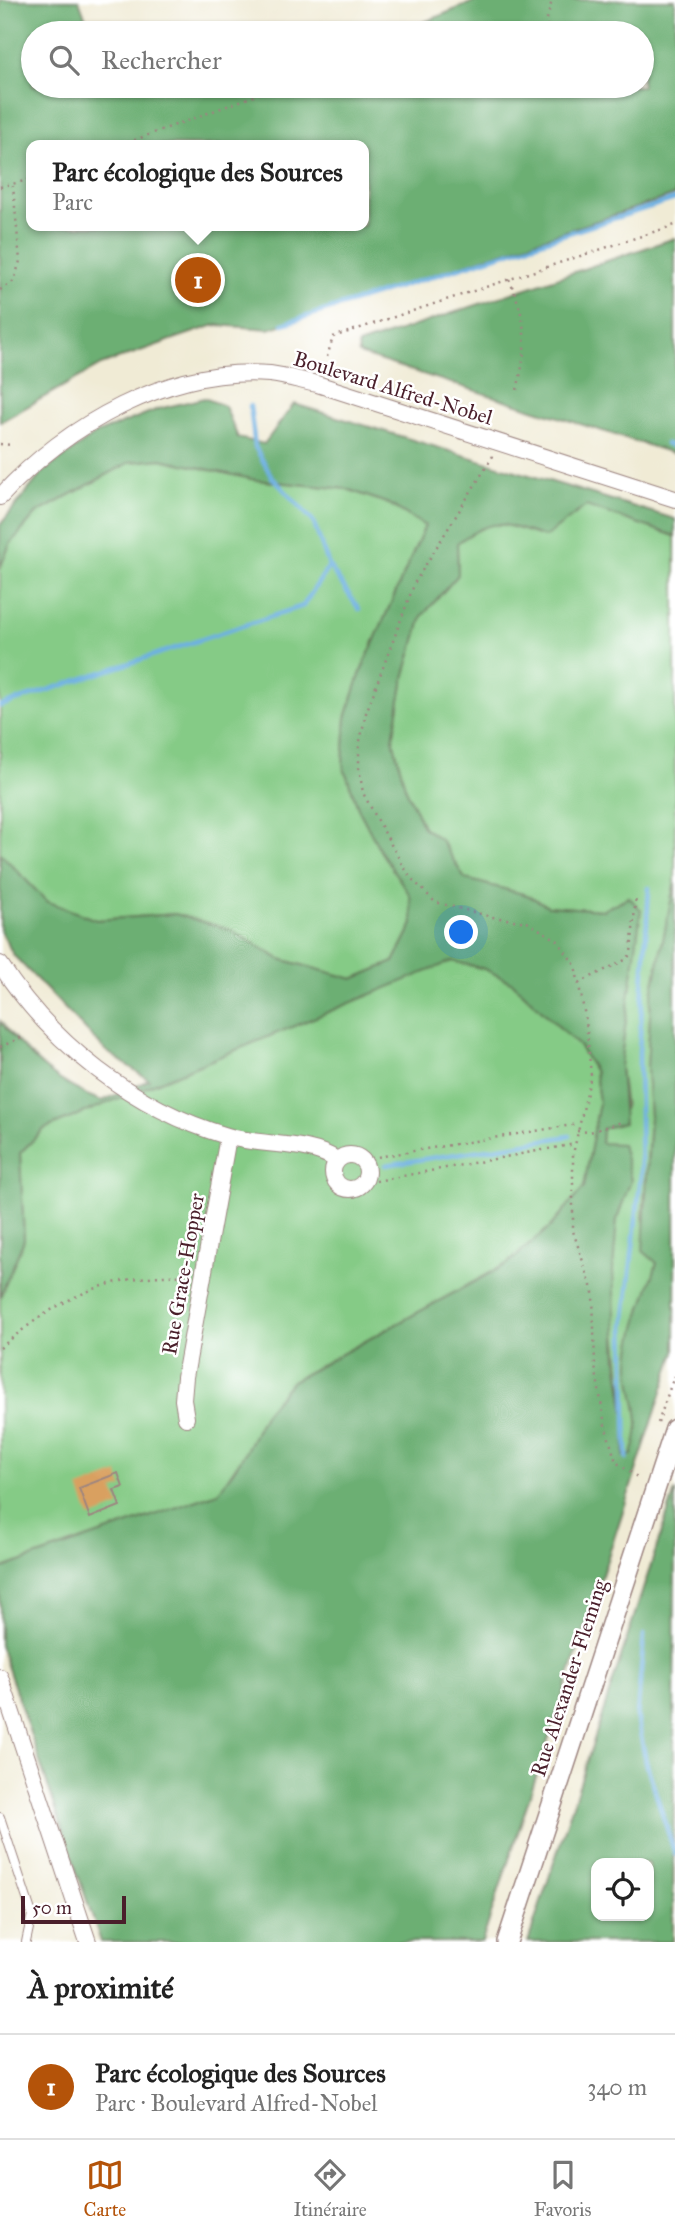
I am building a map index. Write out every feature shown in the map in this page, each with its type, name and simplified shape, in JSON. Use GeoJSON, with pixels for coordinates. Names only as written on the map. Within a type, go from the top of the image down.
{"type":"FeatureCollection","features":[{"type":"Feature","properties":{"kind":"street","name":"Boulevard Alfred-Nobel"},"geometry":{"type":"LineString","coordinates":[[0,497],[52,448],[138,398],[170,387],[227,375],[270,374],[317,384],[675,499]]}},
{"type":"Feature","properties":{"kind":"street"},"geometry":{"type":"LineString","coordinates":[[0,964],[42,1021],[101,1072],[149,1102],[228,1137],[318,1151],[337,1160]]}},
{"type":"Feature","properties":{"kind":"street","name":"Rue Grace-Hopper"},"geometry":{"type":"LineString","coordinates":[[186,1418],[183,1400],[185,1377],[228,1137]]}},
{"type":"Feature","properties":{"kind":"street","name":"Rue Alexander-Fleming"},"geometry":{"type":"LineString","coordinates":[[507,1942],[675,1429]]}},
{"type":"Feature","properties":{"kind":"street"},"geometry":{"type":"LineString","coordinates":[[0,1677],[88,1942]]}},
{"type":"Feature","properties":{"kind":"lane"},"geometry":{"type":"LineString","coordinates":[[0,1817],[32,1914],[26,1942]]}},
{"type":"Feature","properties":{"kind":"path"},"geometry":{"type":"LineString","coordinates":[[547,21],[552,0]]}},
{"type":"Feature","properties":{"kind":"path"},"geometry":{"type":"LineString","coordinates":[[135,140],[248,98]]}},
{"type":"Feature","properties":{"kind":"path"},"geometry":{"type":"LineString","coordinates":[[0,187],[13,186],[26,181]]}},
{"type":"Feature","properties":{"kind":"path"},"geometry":{"type":"LineString","coordinates":[[0,290],[14,281],[20,261],[13,186]]}},
{"type":"Feature","properties":{"kind":"path"},"geometry":{"type":"LineString","coordinates":[[327,357],[333,337],[675,225]]}},
{"type":"Feature","properties":{"kind":"path"},"geometry":{"type":"LineString","coordinates":[[509,279],[522,308],[525,326],[524,361],[516,394]]}},
{"type":"Feature","properties":{"kind":"path"},"geometry":{"type":"LineString","coordinates":[[501,443],[415,582],[366,713],[359,746],[359,768],[363,793],[399,859],[410,877],[435,902],[492,917],[527,922],[556,940],[575,965],[590,1075],[575,1144],[573,1231],[593,1292],[595,1366],[605,1425],[616,1462],[632,1476],[656,1485]]}},
{"type":"Feature","properties":{"kind":"path"},"geometry":{"type":"LineString","coordinates":[[0,444],[12,445]]}},
{"type":"Feature","properties":{"kind":"path"},"geometry":{"type":"LineString","coordinates":[[579,983],[627,960],[631,953],[636,896]]}},
{"type":"Feature","properties":{"kind":"path"},"geometry":{"type":"LineString","coordinates":[[0,1047],[21,1038]]}},
{"type":"Feature","properties":{"kind":"path"},"geometry":{"type":"LineString","coordinates":[[577,1131],[590,1132],[622,1122]]}},
{"type":"Feature","properties":{"kind":"path"},"geometry":{"type":"LineString","coordinates":[[371,1158],[578,1124]]}},
{"type":"Feature","properties":{"kind":"path"},"geometry":{"type":"LineString","coordinates":[[376,1181],[575,1144]]}},
{"type":"Feature","properties":{"kind":"path"},"geometry":{"type":"LineString","coordinates":[[0,1349],[40,1314],[74,1298],[129,1278],[186,1276]]}},
{"type":"Feature","properties":{"kind":"green space"},"geometry":{"type":"Polygon","coordinates":[[[0,0],[79,0],[87,21],[21,21],[21,98],[654,98],[654,21],[427,21],[478,0],[675,0],[675,195],[269,329],[215,325],[101,365],[0,422],[0,0]]]}},
{"type":"Feature","properties":{"kind":"green space"},"geometry":{"type":"Polygon","coordinates":[[[675,238],[675,454],[359,354],[358,345],[675,238]]]}},
{"type":"Feature","properties":{"kind":"green space"},"geometry":{"type":"Polygon","coordinates":[[[204,398],[225,406],[238,438],[264,444],[294,404],[675,519],[675,536],[586,506],[545,537],[508,526],[491,525],[457,543],[458,575],[422,616],[404,678],[393,739],[405,787],[423,827],[441,840],[465,879],[527,895],[548,906],[603,910],[629,897],[641,910],[620,1066],[624,1123],[602,1129],[601,1143],[622,1144],[631,1180],[617,1219],[613,1270],[617,1360],[626,1422],[624,1457],[632,1455],[638,1430],[630,1369],[632,1344],[657,1263],[643,1251],[650,1117],[647,1068],[651,999],[675,881],[675,1352],[482,1942],[101,1942],[0,1645],[0,1569],[218,1493],[245,1453],[265,1413],[292,1381],[507,1264],[550,1227],[584,1187],[599,1102],[595,1072],[580,1047],[513,983],[485,969],[452,961],[44,1129],[20,1153],[24,1240],[0,1297],[0,1021],[45,1068],[71,1087],[102,1101],[149,1080],[106,1051],[14,956],[0,930],[0,853],[46,901],[96,920],[175,914],[229,929],[280,959],[353,979],[394,962],[413,924],[410,895],[381,852],[359,810],[343,765],[346,718],[362,669],[425,526],[389,504],[347,489],[256,480],[161,459],[130,462],[37,513],[10,544],[0,568],[0,525],[42,473],[96,434],[158,409],[204,398]]]}},
{"type":"Feature","properties":{"kind":"green space"},"geometry":{"type":"Polygon","coordinates":[[[161,459],[256,480],[347,489],[389,504],[425,526],[362,669],[346,718],[343,765],[359,810],[381,852],[410,895],[413,924],[394,962],[353,979],[280,959],[229,929],[175,914],[96,920],[46,901],[0,853],[0,568],[10,544],[37,513],[130,462],[161,459]]]}},
{"type":"Feature","properties":{"kind":"green space"},"geometry":{"type":"Polygon","coordinates":[[[586,505],[675,536],[675,881],[651,999],[647,1068],[650,1117],[643,1218],[657,1263],[633,1347],[630,1368],[640,1430],[632,1455],[624,1457],[623,1398],[612,1279],[618,1215],[631,1180],[601,1144],[602,1129],[625,1108],[620,1066],[628,997],[628,897],[603,910],[548,906],[527,895],[465,879],[441,840],[423,827],[405,787],[393,739],[404,678],[422,616],[458,575],[457,543],[491,525],[508,526],[545,537],[586,505]]]}},
{"type":"Feature","properties":{"kind":"green space"},"geometry":{"type":"Polygon","coordinates":[[[453,960],[485,969],[513,983],[580,1047],[595,1072],[599,1102],[584,1188],[550,1227],[507,1264],[292,1381],[265,1413],[245,1453],[218,1493],[0,1569],[0,1297],[24,1240],[20,1153],[44,1129],[453,960]]]}},
{"type":"Feature","properties":{"kind":"green space"},"geometry":{"type":"Polygon","coordinates":[[[675,1491],[673,1942],[528,1942],[675,1491]]]}},
{"type":"Feature","properties":{"kind":"building"},"geometry":{"type":"Polygon","coordinates":[[[118,1473],[123,1487],[114,1490],[120,1506],[90,1518],[79,1488],[118,1473]]]}},
{"type":"Feature","properties":{"kind":"waterway"},"geometry":{"type":"LineString","coordinates":[[283,324],[675,199]]}},
{"type":"Feature","properties":{"kind":"waterway"},"geometry":{"type":"LineString","coordinates":[[250,406],[255,447],[272,477],[313,521],[329,566],[359,609]]}},
{"type":"Feature","properties":{"kind":"waterway"},"geometry":{"type":"LineString","coordinates":[[666,444],[675,447]]}},
{"type":"Feature","properties":{"kind":"waterway"},"geometry":{"type":"LineString","coordinates":[[0,706],[303,606],[329,566]]}},
{"type":"Feature","properties":{"kind":"waterway"},"geometry":{"type":"LineString","coordinates":[[627,1458],[624,1326],[641,1175],[639,1053],[649,888]]}},
{"type":"Feature","properties":{"kind":"waterway"},"geometry":{"type":"LineString","coordinates":[[386,1165],[570,1136]]}},
{"type":"Feature","properties":{"kind":"waterway"},"geometry":{"type":"LineString","coordinates":[[644,1635],[637,1716],[646,1762],[675,1854]]}},
{"type":"Feature","properties":{"kind":"place","name":"Parc écologique des Sources"},"geometry":{"type":"Point","coordinates":[198,280]}}]}
